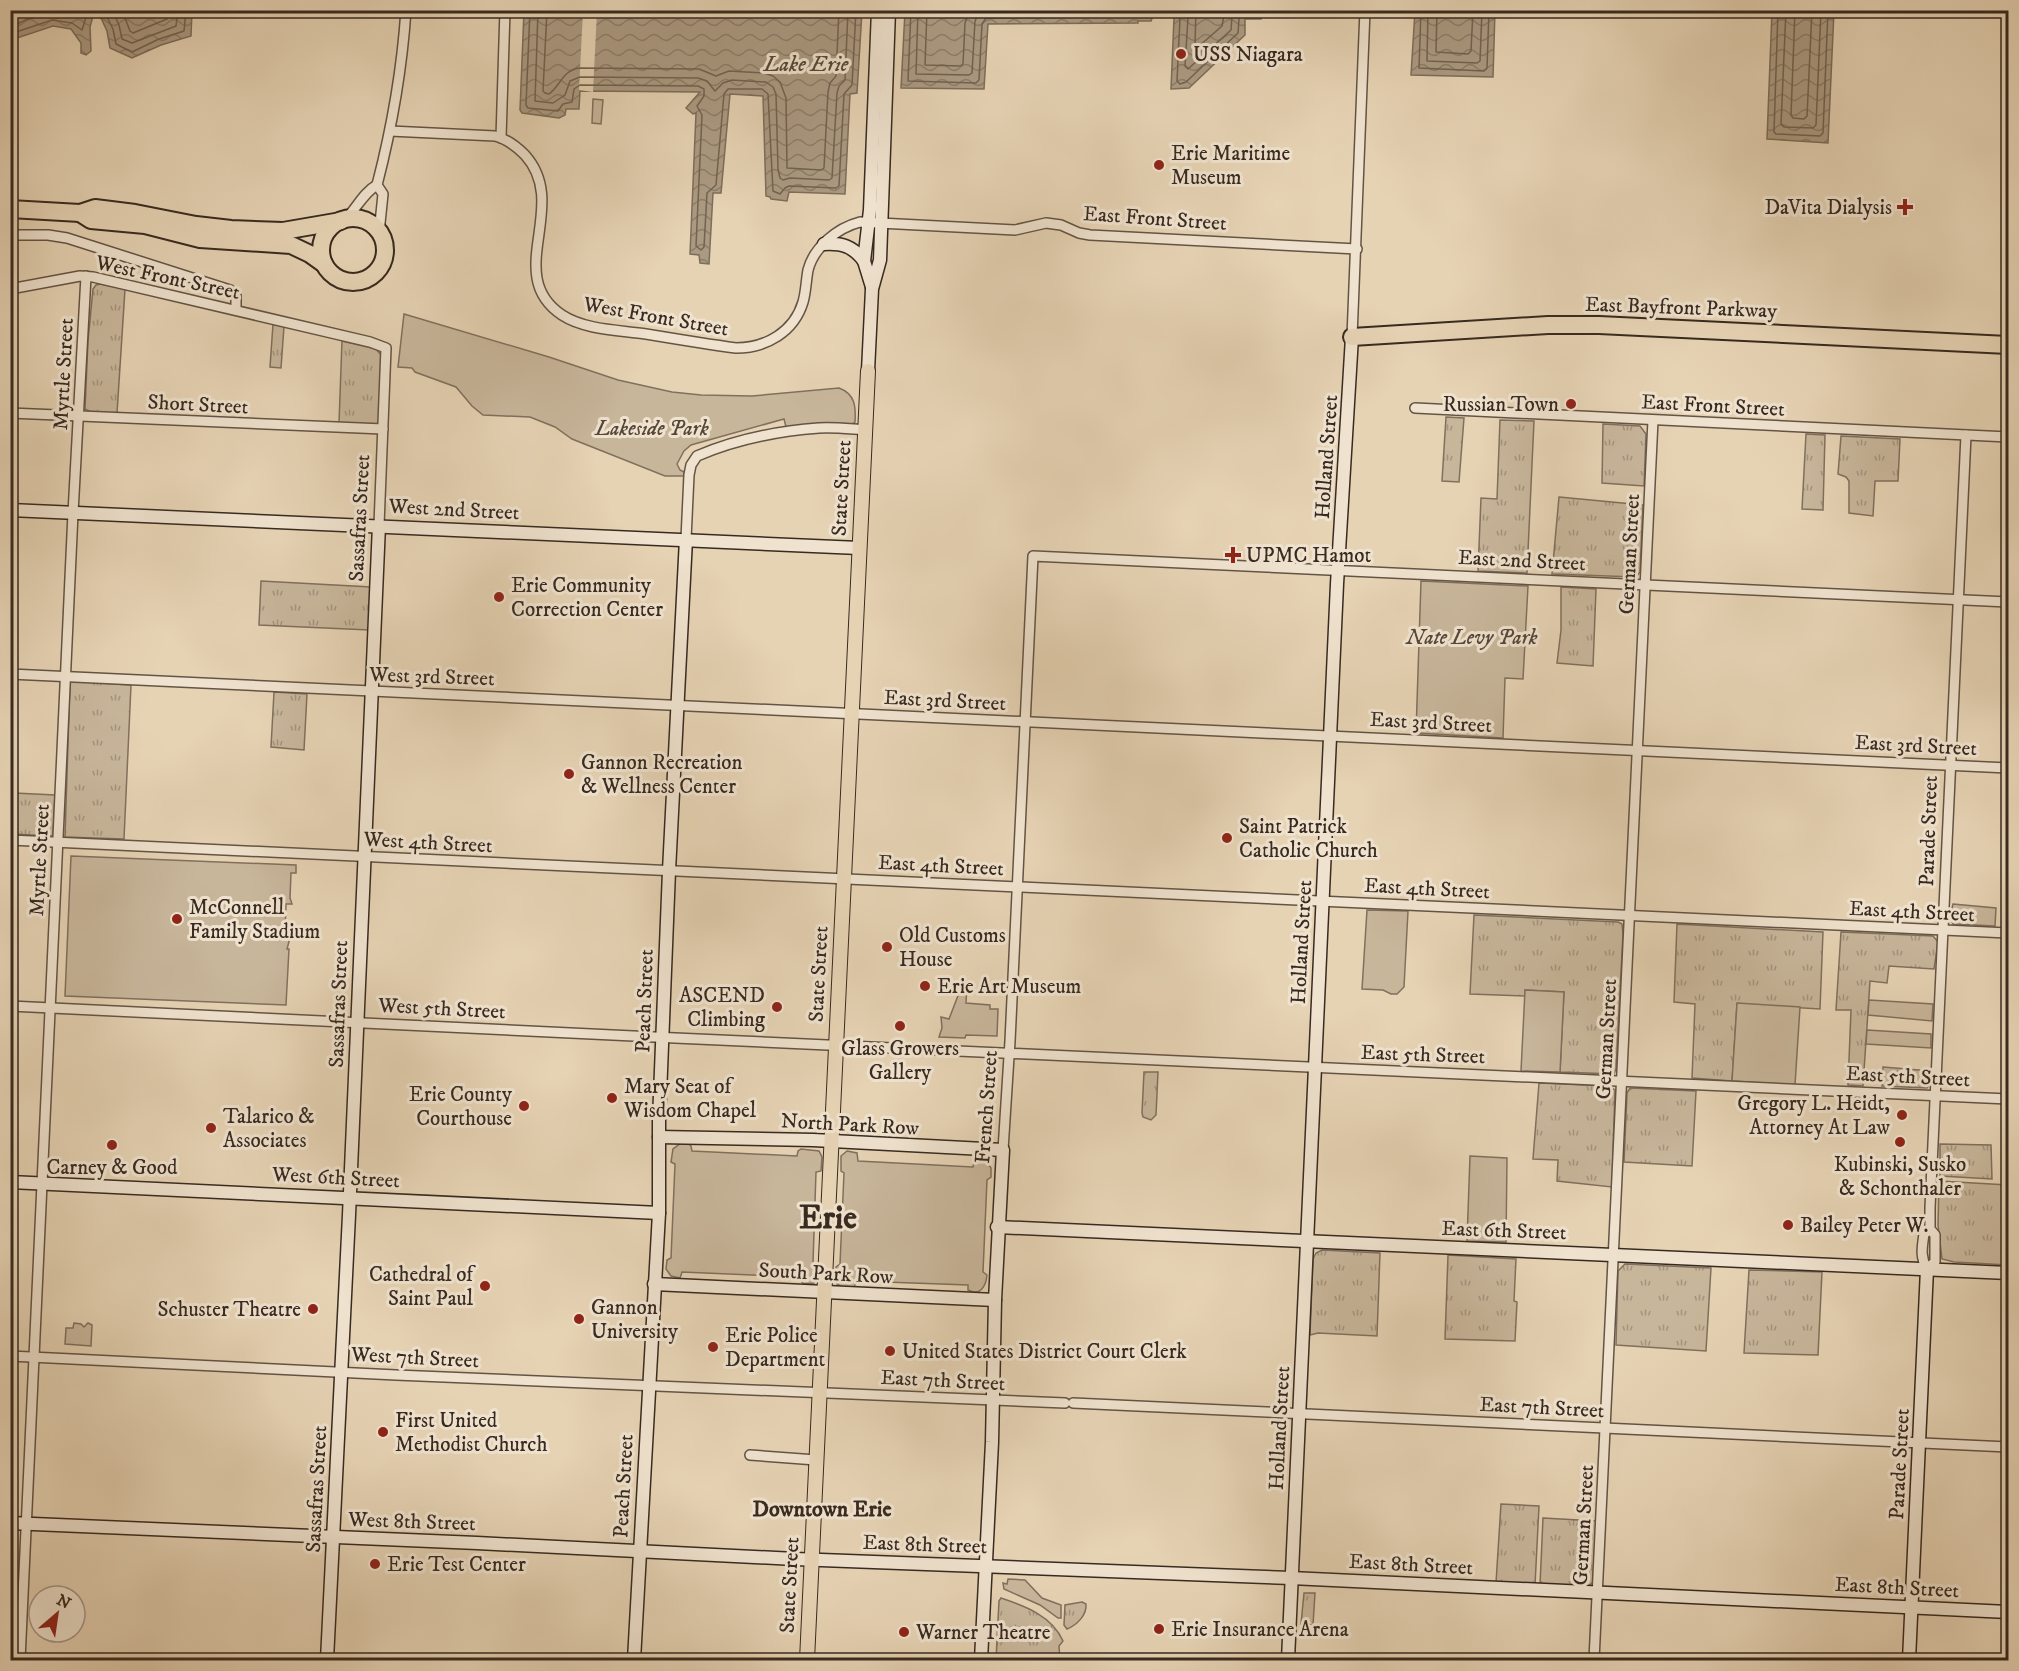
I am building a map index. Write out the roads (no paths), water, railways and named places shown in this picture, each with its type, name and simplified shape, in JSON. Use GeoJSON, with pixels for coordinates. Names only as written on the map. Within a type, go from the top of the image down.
{"type":"FeatureCollection","features":[{"type":"Feature","properties":{"kind":"highway"},"geometry":{"type":"LineString","coordinates":[[10,209],[80,213],[95,208],[231,229],[283,231],[358,219],[366,222],[379,233],[383,241],[383,258],[380,266],[368,278],[351,282],[343,281],[335,277],[324,264],[310,254],[291,245],[200,239],[145,225],[91,220],[80,213]]}},
{"type":"Feature","properties":{"kind":"highway"},"geometry":{"type":"LineString","coordinates":[[324,264],[321,248],[323,239],[327,232],[343,220]]}},
{"type":"Feature","properties":{"kind":"highway","name":"East Bayfront Parkway"},"geometry":{"type":"LineString","coordinates":[[1353,338],[1548,325],[1599,325],[2008,345]]}},
{"type":"Feature","properties":{"kind":"main road","name":"State Street"},"geometry":{"type":"LineString","coordinates":[[807,1660],[868,371]]}},
{"type":"Feature","properties":{"kind":"street"},"geometry":{"type":"LineString","coordinates":[[379,233],[383,194],[377,185],[402,68],[406,10]]}},
{"type":"Feature","properties":{"kind":"street"},"geometry":{"type":"LineString","coordinates":[[390,131],[487,135],[501,138],[505,10]]}},
{"type":"Feature","properties":{"kind":"street","name":"State Street"},"geometry":{"type":"LineString","coordinates":[[868,371],[872,289],[880,260],[875,222],[878,10]]}},
{"type":"Feature","properties":{"kind":"street","name":"State Street"},"geometry":{"type":"LineString","coordinates":[[872,289],[864,261],[875,222],[889,10]]}},
{"type":"Feature","properties":{"kind":"street","name":"Holland Street"},"geometry":{"type":"LineString","coordinates":[[1288,1660],[1338,569],[1353,338],[1365,10]]}},
{"type":"Feature","properties":{"kind":"street","name":"West Front Street"},"geometry":{"type":"LineString","coordinates":[[501,138],[520,150],[528,160],[535,170],[543,192],[535,267],[539,287],[553,307],[563,315],[577,322],[603,328],[736,348],[766,343],[786,331],[797,317],[804,299],[808,270],[817,251],[832,235],[845,228],[856,223],[875,222]]}},
{"type":"Feature","properties":{"kind":"street"},"geometry":{"type":"LineString","coordinates":[[343,220],[355,210],[367,190],[377,185]]}},
{"type":"Feature","properties":{"kind":"street","name":"East Front Street"},"geometry":{"type":"LineString","coordinates":[[875,222],[1015,230],[1046,223],[1061,225],[1090,235],[1357,249]]}},
{"type":"Feature","properties":{"kind":"street"},"geometry":{"type":"LineString","coordinates":[[10,235],[55,236],[70,239],[230,290],[236,296],[236,309]]}},
{"type":"Feature","properties":{"kind":"street"},"geometry":{"type":"LineString","coordinates":[[824,244],[848,246],[858,252],[864,261]]}},
{"type":"Feature","properties":{"kind":"street","name":"West Front Street"},"geometry":{"type":"LineString","coordinates":[[10,289],[86,276],[236,309],[386,348]]}},
{"type":"Feature","properties":{"kind":"street","name":"Myrtle Street"},"geometry":{"type":"LineString","coordinates":[[20,1660],[86,276]]}},
{"type":"Feature","properties":{"kind":"street","name":"Sassafras Street"},"geometry":{"type":"LineString","coordinates":[[327,1660],[386,348]]}},
{"type":"Feature","properties":{"kind":"street","name":"East Front Street"},"geometry":{"type":"LineString","coordinates":[[1415,408],[2008,437]]}},
{"type":"Feature","properties":{"kind":"street","name":"Short Street"},"geometry":{"type":"LineString","coordinates":[[10,413],[383,429]]}},
{"type":"Feature","properties":{"kind":"street","name":"German Street"},"geometry":{"type":"LineString","coordinates":[[1594,1660],[1653,420]]}},
{"type":"Feature","properties":{"kind":"street","name":"Peach Street"},"geometry":{"type":"LineString","coordinates":[[634,1660],[659,1213],[659,1137],[669,870],[690,470],[693,461],[700,455],[755,438],[820,428],[866,430]]}},
{"type":"Feature","properties":{"kind":"street","name":"Parade Street"},"geometry":{"type":"LineString","coordinates":[[1909,1660],[1927,1269],[1935,1262],[1935,1235],[1930,1229],[1966,435]]}},
{"type":"Feature","properties":{"kind":"street","name":"West 2nd Street"},"geometry":{"type":"LineString","coordinates":[[10,510],[859,548]]}},
{"type":"Feature","properties":{"kind":"street","name":"East 2nd Street"},"geometry":{"type":"LineString","coordinates":[[1033,556],[2008,602]]}},
{"type":"Feature","properties":{"kind":"street","name":"French Street"},"geometry":{"type":"LineString","coordinates":[[981,1660],[998,1227],[1018,887],[1033,556]]}},
{"type":"Feature","properties":{"kind":"street","name":"West 3rd Street"},"geometry":{"type":"LineString","coordinates":[[10,674],[851,713]]}},
{"type":"Feature","properties":{"kind":"street","name":"East 3rd Street"},"geometry":{"type":"LineString","coordinates":[[851,713],[2008,768]]}},
{"type":"Feature","properties":{"kind":"street","name":"West 4th Street"},"geometry":{"type":"LineString","coordinates":[[10,840],[843,878]]}},
{"type":"Feature","properties":{"kind":"street","name":"East 4th Street"},"geometry":{"type":"LineString","coordinates":[[843,878],[2008,933]]}},
{"type":"Feature","properties":{"kind":"street","name":"West 5th Street"},"geometry":{"type":"LineString","coordinates":[[10,1006],[836,1045]]}},
{"type":"Feature","properties":{"kind":"street","name":"East 5th Street"},"geometry":{"type":"LineString","coordinates":[[836,1045],[2008,1099]]}},
{"type":"Feature","properties":{"kind":"street","name":"North Park Row"},"geometry":{"type":"LineString","coordinates":[[659,1137],[1003,1150]]}},
{"type":"Feature","properties":{"kind":"street","name":"West 6th Street"},"geometry":{"type":"LineString","coordinates":[[10,1182],[659,1213]]}},
{"type":"Feature","properties":{"kind":"street","name":"East 6th Street"},"geometry":{"type":"LineString","coordinates":[[998,1227],[2008,1273]]}},
{"type":"Feature","properties":{"kind":"street","name":"South Park Row"},"geometry":{"type":"LineString","coordinates":[[654,1284],[995,1300]]}},
{"type":"Feature","properties":{"kind":"street","name":"West 7th Street"},"geometry":{"type":"LineString","coordinates":[[10,1356],[819,1391]]}},
{"type":"Feature","properties":{"kind":"street","name":"East 7th Street"},"geometry":{"type":"LineString","coordinates":[[819,1391],[2008,1447]]}},
{"type":"Feature","properties":{"kind":"street"},"geometry":{"type":"LineString","coordinates":[[750,1455],[816,1460]]}},
{"type":"Feature","properties":{"kind":"street","name":"West 8th Street"},"geometry":{"type":"LineString","coordinates":[[10,1523],[812,1559]]}},
{"type":"Feature","properties":{"kind":"street","name":"East 8th Street"},"geometry":{"type":"LineString","coordinates":[[812,1559],[1291,1578],[2008,1612]]}},
{"type":"Feature","properties":{"kind":"water","name":"Lake Erie"},"geometry":{"type":"Polygon","coordinates":[[[1260,10],[1261,19],[1245,19],[1245,35],[1189,88],[1171,89],[1174,18],[1172,12],[1169,11],[1157,17],[1153,16],[1151,21],[1138,21],[1138,23],[988,24],[984,89],[901,88],[905,11],[1260,10]]]}},
{"type":"Feature","properties":{"kind":"water"},"geometry":{"type":"Polygon","coordinates":[[[10,11],[192,11],[191,36],[161,45],[132,58],[110,48],[107,31],[101,18],[93,16],[90,27],[91,51],[86,55],[81,53],[81,43],[71,29],[53,26],[11,40],[10,11]]]}},
{"type":"Feature","properties":{"kind":"water","name":"Lake Erie"},"geometry":{"type":"Polygon","coordinates":[[[524,11],[862,11],[857,93],[850,94],[845,194],[789,192],[787,201],[766,196],[763,96],[730,94],[721,193],[713,193],[709,264],[700,263],[699,255],[690,254],[696,113],[693,114],[686,108],[700,92],[580,91],[579,109],[566,109],[565,115],[559,118],[522,113],[520,110],[524,11]]]}},
{"type":"Feature","properties":{"kind":"water"},"geometry":{"type":"Polygon","coordinates":[[[1415,11],[1495,11],[1493,77],[1411,75],[1415,11]]]}},
{"type":"Feature","properties":{"kind":"water"},"geometry":{"type":"Polygon","coordinates":[[[1772,11],[1834,11],[1828,143],[1767,139],[1772,11]]]}},
{"type":"Feature","properties":{"kind":"place","name":"USS Niagara"},"geometry":{"type":"Point","coordinates":[1181,54]}},
{"type":"Feature","properties":{"kind":"place","name":"Erie Maritime Museum"},"geometry":{"type":"Point","coordinates":[1159,165]}},
{"type":"Feature","properties":{"kind":"place","name":"DaVita Dialysis"},"geometry":{"type":"Point","coordinates":[1905,207]}},
{"type":"Feature","properties":{"kind":"place","name":"Russian Town"},"geometry":{"type":"Point","coordinates":[1571,404]}},
{"type":"Feature","properties":{"kind":"place","name":"UPMC Hamot"},"geometry":{"type":"Point","coordinates":[1233,555]}},
{"type":"Feature","properties":{"kind":"place","name":"Erie Community Correction Center"},"geometry":{"type":"Point","coordinates":[499,597]}},
{"type":"Feature","properties":{"kind":"place","name":"Gannon Recreation & Wellness Center"},"geometry":{"type":"Point","coordinates":[569,774]}},
{"type":"Feature","properties":{"kind":"place","name":"Saint Patrick Catholic Church"},"geometry":{"type":"Point","coordinates":[1227,838]}},
{"type":"Feature","properties":{"kind":"place","name":"McConnell Family Stadium"},"geometry":{"type":"Point","coordinates":[177,919]}},
{"type":"Feature","properties":{"kind":"place","name":"Old Customs House"},"geometry":{"type":"Point","coordinates":[887,947]}},
{"type":"Feature","properties":{"kind":"place","name":"Erie Art Museum"},"geometry":{"type":"Point","coordinates":[925,986]}},
{"type":"Feature","properties":{"kind":"place","name":"ASCEND Climbing"},"geometry":{"type":"Point","coordinates":[777,1007]}},
{"type":"Feature","properties":{"kind":"place","name":"Glass Growers Gallery"},"geometry":{"type":"Point","coordinates":[900,1026]}},
{"type":"Feature","properties":{"kind":"place","name":"Mary Seat of Wisdom Chapel"},"geometry":{"type":"Point","coordinates":[612,1098]}},
{"type":"Feature","properties":{"kind":"place","name":"Erie County Courthouse"},"geometry":{"type":"Point","coordinates":[524,1106]}},
{"type":"Feature","properties":{"kind":"place","name":"Gregory L. Heidt, Attorney At Law"},"geometry":{"type":"Point","coordinates":[1902,1115]}},
{"type":"Feature","properties":{"kind":"place","name":"Talarico & Associates"},"geometry":{"type":"Point","coordinates":[211,1128]}},
{"type":"Feature","properties":{"kind":"place","name":"Kubinski, Susko & Schonthaler"},"geometry":{"type":"Point","coordinates":[1900,1142]}},
{"type":"Feature","properties":{"kind":"place","name":"Carney & Good"},"geometry":{"type":"Point","coordinates":[112,1145]}},
{"type":"Feature","properties":{"kind":"place","name":"Bailey Peter W."},"geometry":{"type":"Point","coordinates":[1788,1225]}},
{"type":"Feature","properties":{"kind":"place","name":"Cathedral of Saint Paul"},"geometry":{"type":"Point","coordinates":[485,1286]}},
{"type":"Feature","properties":{"kind":"place","name":"Schuster Theatre"},"geometry":{"type":"Point","coordinates":[313,1309]}},
{"type":"Feature","properties":{"kind":"place","name":"Gannon University"},"geometry":{"type":"Point","coordinates":[579,1319]}},
{"type":"Feature","properties":{"kind":"place","name":"Erie Police Department"},"geometry":{"type":"Point","coordinates":[713,1347]}},
{"type":"Feature","properties":{"kind":"place","name":"United States District Court Clerk"},"geometry":{"type":"Point","coordinates":[890,1351]}},
{"type":"Feature","properties":{"kind":"place","name":"First United Methodist Church"},"geometry":{"type":"Point","coordinates":[383,1432]}},
{"type":"Feature","properties":{"kind":"place","name":"Erie Test Center"},"geometry":{"type":"Point","coordinates":[375,1564]}},
{"type":"Feature","properties":{"kind":"place","name":"Erie Insurance Arena"},"geometry":{"type":"Point","coordinates":[1159,1629]}},
{"type":"Feature","properties":{"kind":"place","name":"Warner Theatre"},"geometry":{"type":"Point","coordinates":[904,1632]}},
{"type":"Feature","properties":{"kind":"district","name":"Erie"},"geometry":{"type":"Point","coordinates":[828,1216]}},
{"type":"Feature","properties":{"kind":"district","name":"Downtown Erie"},"geometry":{"type":"Point","coordinates":[822,1508]}},
{"type":"Feature","properties":{"kind":"park label","name":"Lakeside Park"},"geometry":{"type":"Point","coordinates":[652,428]}},
{"type":"Feature","properties":{"kind":"park label","name":"Nate Levy Park"},"geometry":{"type":"Point","coordinates":[1472,637]}}]}
